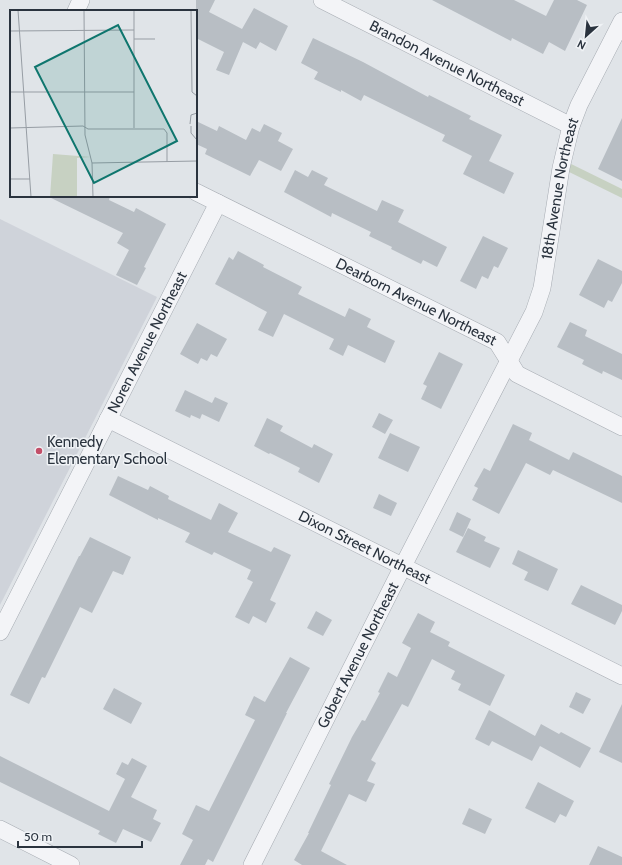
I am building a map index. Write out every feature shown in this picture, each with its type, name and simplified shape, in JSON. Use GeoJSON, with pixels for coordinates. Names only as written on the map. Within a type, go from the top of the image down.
{"type":"FeatureCollection","features":[{"type":"Feature","properties":{"kind":"street"},"geometry":{"type":"LineString","coordinates":[[76,10],[81,0]]}},
{"type":"Feature","properties":{"kind":"street","name":"Brandon Avenue Northeast"},"geometry":{"type":"LineString","coordinates":[[322,0],[571,126]]}},
{"type":"Feature","properties":{"kind":"street","name":"18th Avenue Northeast"},"geometry":{"type":"LineString","coordinates":[[508,360],[534,312],[542,288],[562,168],[571,126],[579,104],[622,21]]}},
{"type":"Feature","properties":{"kind":"street","name":"Dearborn Avenue Northeast"},"geometry":{"type":"LineString","coordinates":[[197,192],[497,342],[517,374],[622,427]]}},
{"type":"Feature","properties":{"kind":"street","name":"Noren Avenue Northeast"},"geometry":{"type":"LineString","coordinates":[[0,632],[218,203]]}},
{"type":"Feature","properties":{"kind":"street","name":"Gobert Avenue Northeast"},"geometry":{"type":"LineString","coordinates":[[252,865],[508,360]]}},
{"type":"Feature","properties":{"kind":"street","name":"Dixon Street Northeast"},"geometry":{"type":"LineString","coordinates":[[108,419],[622,676]]}},
{"type":"Feature","properties":{"kind":"street"},"geometry":{"type":"LineString","coordinates":[[0,829],[71,865]]}},
{"type":"Feature","properties":{"kind":"shaded area","name":"Kennedy Elementary School"},"geometry":{"type":"Polygon","coordinates":[[[0,219],[157,297],[0,605],[0,219]]]}},
{"type":"Feature","properties":{"kind":"green space"},"geometry":{"type":"Polygon","coordinates":[[[563,160],[622,189],[622,198],[561,168],[563,160]]]}},
{"type":"Feature","properties":{"kind":"building"},"geometry":{"type":"Polygon","coordinates":[[[196,0],[215,0],[209,12],[242,29],[254,8],[288,26],[276,51],[260,42],[256,49],[243,42],[229,75],[216,70],[224,52],[197,38],[196,0]]]}},
{"type":"Feature","properties":{"kind":"building"},"geometry":{"type":"Polygon","coordinates":[[[432,0],[514,0],[546,16],[554,0],[577,0],[587,5],[565,51],[549,42],[543,54],[512,38],[511,41],[432,0]]]}},
{"type":"Feature","properties":{"kind":"building"},"geometry":{"type":"Polygon","coordinates":[[[313,38],[363,62],[428,97],[429,95],[471,116],[469,119],[502,135],[489,161],[514,173],[504,194],[463,174],[472,156],[442,141],[445,135],[364,95],[361,101],[341,90],[341,92],[314,79],[318,72],[301,63],[313,38]]]}},
{"type":"Feature","properties":{"kind":"building"},"geometry":{"type":"Polygon","coordinates":[[[622,118],[622,181],[598,169],[622,118]]]}},
{"type":"Feature","properties":{"kind":"building"},"geometry":{"type":"Polygon","coordinates":[[[197,121],[217,131],[219,126],[246,140],[252,128],[260,132],[264,124],[282,133],[278,141],[293,149],[281,171],[259,160],[250,176],[205,154],[207,149],[197,144],[197,121]]]}},
{"type":"Feature","properties":{"kind":"building"},"geometry":{"type":"Polygon","coordinates":[[[295,170],[308,177],[312,170],[328,178],[324,185],[377,211],[382,200],[404,210],[398,222],[447,247],[437,267],[423,260],[421,264],[391,249],[392,247],[369,236],[371,232],[332,213],[331,217],[284,192],[295,170]]]}},
{"type":"Feature","properties":{"kind":"building"},"geometry":{"type":"Polygon","coordinates":[[[49,197],[110,197],[109,200],[134,212],[136,208],[166,224],[144,267],[146,268],[137,285],[116,275],[129,250],[117,243],[123,233],[49,197]]]}},
{"type":"Feature","properties":{"kind":"building"},"geometry":{"type":"Polygon","coordinates":[[[483,236],[508,248],[498,268],[494,266],[488,279],[482,276],[476,289],[460,281],[483,236]]]}},
{"type":"Feature","properties":{"kind":"building"},"geometry":{"type":"Polygon","coordinates":[[[238,251],[264,265],[263,267],[302,287],[298,294],[345,317],[349,308],[371,319],[367,327],[395,341],[385,363],[348,345],[343,356],[329,349],[334,339],[284,314],[273,337],[258,330],[267,312],[215,284],[229,257],[233,260],[238,251]]]}},
{"type":"Feature","properties":{"kind":"building"},"geometry":{"type":"Polygon","coordinates":[[[598,259],[622,271],[622,283],[612,302],[608,300],[604,308],[579,295],[598,259]]]}},
{"type":"Feature","properties":{"kind":"building"},"geometry":{"type":"Polygon","coordinates":[[[570,322],[587,330],[585,336],[622,354],[622,380],[603,371],[602,374],[582,364],[584,360],[557,347],[570,322]]]}},
{"type":"Feature","properties":{"kind":"building"},"geometry":{"type":"Polygon","coordinates":[[[197,323],[227,339],[217,357],[211,354],[207,361],[201,358],[198,364],[180,354],[197,323]]]}},
{"type":"Feature","properties":{"kind":"building"},"geometry":{"type":"Polygon","coordinates":[[[439,352],[463,364],[441,409],[421,399],[427,386],[423,384],[439,352]]]}},
{"type":"Feature","properties":{"kind":"building"},"geometry":{"type":"Polygon","coordinates":[[[185,390],[212,403],[215,397],[228,403],[219,422],[202,414],[200,419],[191,415],[190,418],[175,411],[185,390]]]}},
{"type":"Feature","properties":{"kind":"building"},"geometry":{"type":"Polygon","coordinates":[[[379,413],[393,420],[385,434],[372,427],[379,413]]]}},
{"type":"Feature","properties":{"kind":"building"},"geometry":{"type":"Polygon","coordinates":[[[267,418],[283,426],[280,431],[312,448],[314,444],[333,454],[319,483],[298,472],[300,468],[254,446],[267,418]]]}},
{"type":"Feature","properties":{"kind":"building"},"geometry":{"type":"Polygon","coordinates":[[[513,424],[532,433],[529,440],[569,460],[573,452],[622,476],[622,503],[553,470],[550,475],[526,463],[499,514],[472,500],[478,488],[474,486],[484,468],[490,471],[513,424]]]}},
{"type":"Feature","properties":{"kind":"building"},"geometry":{"type":"Polygon","coordinates":[[[390,433],[420,447],[408,472],[378,458],[390,433]]]}},
{"type":"Feature","properties":{"kind":"building"},"geometry":{"type":"Polygon","coordinates":[[[118,476],[148,490],[150,486],[169,496],[168,499],[211,520],[219,503],[238,513],[228,532],[271,552],[274,547],[291,555],[270,600],[276,603],[266,623],[253,616],[249,624],[235,617],[253,582],[247,579],[251,570],[214,552],[212,555],[185,542],[190,533],[158,518],[158,520],[109,495],[118,476]]]}},
{"type":"Feature","properties":{"kind":"building"},"geometry":{"type":"Polygon","coordinates":[[[379,494],[397,503],[391,516],[373,508],[379,494]]]}},
{"type":"Feature","properties":{"kind":"building"},"geometry":{"type":"Polygon","coordinates":[[[457,512],[471,519],[463,537],[449,530],[457,512]]]}},
{"type":"Feature","properties":{"kind":"building"},"geometry":{"type":"Polygon","coordinates":[[[468,528],[486,537],[484,541],[500,548],[490,568],[456,552],[468,528]]]}},
{"type":"Feature","properties":{"kind":"building"},"geometry":{"type":"Polygon","coordinates":[[[90,537],[131,557],[123,575],[113,571],[92,613],[80,607],[45,678],[42,677],[29,704],[10,695],[79,556],[90,537]]]}},
{"type":"Feature","properties":{"kind":"building"},"geometry":{"type":"Polygon","coordinates":[[[518,550],[558,569],[548,591],[524,580],[528,572],[512,564],[518,550]]]}},
{"type":"Feature","properties":{"kind":"building"},"geometry":{"type":"Polygon","coordinates":[[[581,585],[622,605],[622,611],[615,625],[571,604],[581,585]]]}},
{"type":"Feature","properties":{"kind":"building"},"geometry":{"type":"Polygon","coordinates":[[[316,611],[332,620],[323,636],[307,628],[316,611]]]}},
{"type":"Feature","properties":{"kind":"building"},"geometry":{"type":"Polygon","coordinates":[[[418,613],[435,622],[430,632],[450,642],[448,646],[505,675],[490,706],[458,690],[461,684],[451,679],[455,671],[432,659],[408,707],[402,704],[371,760],[376,763],[367,781],[375,784],[366,802],[349,794],[321,851],[347,865],[302,865],[294,860],[309,833],[331,785],[329,784],[352,737],[362,720],[365,721],[380,693],[378,692],[388,672],[397,677],[411,648],[402,643],[418,613]]]}},
{"type":"Feature","properties":{"kind":"building"},"geometry":{"type":"Polygon","coordinates":[[[290,657],[310,668],[286,713],[213,862],[208,859],[205,865],[180,865],[193,840],[182,834],[196,805],[209,811],[255,720],[245,715],[254,696],[265,702],[290,657]]]}},
{"type":"Feature","properties":{"kind":"building"},"geometry":{"type":"Polygon","coordinates":[[[114,688],[142,703],[131,724],[103,709],[114,688]]]}},
{"type":"Feature","properties":{"kind":"building"},"geometry":{"type":"Polygon","coordinates":[[[576,692],[591,699],[583,714],[569,707],[576,692]]]}},
{"type":"Feature","properties":{"kind":"building"},"geometry":{"type":"Polygon","coordinates":[[[622,704],[622,763],[599,752],[622,704]]]}},
{"type":"Feature","properties":{"kind":"building"},"geometry":{"type":"Polygon","coordinates":[[[489,710],[535,736],[541,724],[559,734],[561,732],[591,748],[580,768],[540,746],[532,761],[492,741],[489,746],[475,739],[489,710]]]}},
{"type":"Feature","properties":{"kind":"building"},"geometry":{"type":"Polygon","coordinates":[[[0,756],[109,811],[125,779],[116,774],[122,762],[128,765],[132,758],[147,766],[131,797],[157,810],[153,819],[161,823],[151,842],[123,829],[116,843],[98,834],[100,831],[0,782],[0,756]]]}},
{"type":"Feature","properties":{"kind":"building"},"geometry":{"type":"Polygon","coordinates":[[[538,782],[574,801],[566,817],[560,814],[555,823],[525,808],[538,782]]]}},
{"type":"Feature","properties":{"kind":"building"},"geometry":{"type":"Polygon","coordinates":[[[469,808],[492,819],[485,834],[462,824],[469,808]]]}},
{"type":"Feature","properties":{"kind":"building"},"geometry":{"type":"Polygon","coordinates":[[[598,846],[622,857],[622,865],[589,865],[598,846]]]}},
{"type":"Feature","properties":{"kind":"place","name":"Kennedy Elementary School"},"geometry":{"type":"Point","coordinates":[39,451]}}]}
